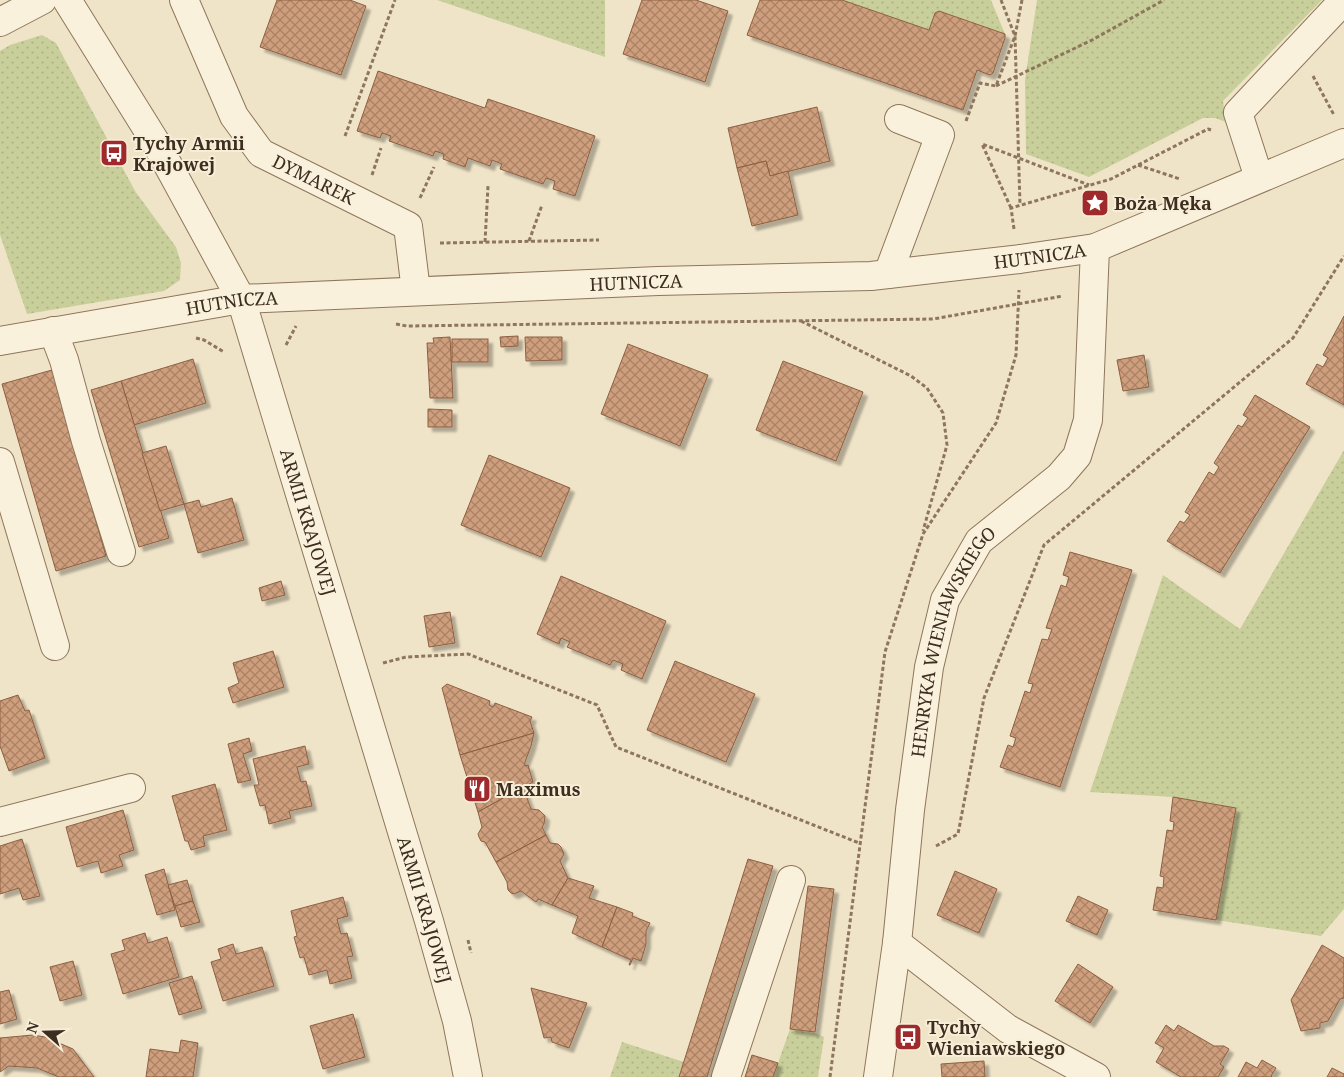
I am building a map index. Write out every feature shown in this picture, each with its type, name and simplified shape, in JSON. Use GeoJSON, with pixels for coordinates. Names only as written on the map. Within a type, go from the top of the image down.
{"type":"FeatureCollection","features":[{"type":"Feature","properties":{"kind":"street"},"geometry":{"type":"LineString","coordinates":[[0,22],[42,0]]}},
{"type":"Feature","properties":{"kind":"street","name":"ARMII KRAJOWEJ"},"geometry":{"type":"LineString","coordinates":[[67,0],[156,143],[241,299],[429,921],[457,1021],[468,1077]]}},
{"type":"Feature","properties":{"kind":"street","name":"DYMAREK"},"geometry":{"type":"LineString","coordinates":[[184,0],[234,116],[261,153],[408,226],[416,291]]}},
{"type":"Feature","properties":{"kind":"street"},"geometry":{"type":"LineString","coordinates":[[1259,178],[1238,113],[1344,0]]}},
{"type":"Feature","properties":{"kind":"street"},"geometry":{"type":"LineString","coordinates":[[888,274],[940,135],[899,119]]}},
{"type":"Feature","properties":{"kind":"street","name":"HUTNICZA"},"geometry":{"type":"LineString","coordinates":[[0,340],[241,299],[658,281],[871,276],[1020,259],[1095,248],[1259,178],[1340,131]]}},
{"type":"Feature","properties":{"kind":"street","name":"HENRYKA WIENIAWSKIEGO"},"geometry":{"type":"LineString","coordinates":[[878,1077],[897,943],[910,810],[929,667],[945,600],[979,541],[1059,477],[1077,456],[1088,420],[1095,248]]}},
{"type":"Feature","properties":{"kind":"street"},"geometry":{"type":"LineString","coordinates":[[53,331],[64,360],[86,441],[121,552]]}},
{"type":"Feature","properties":{"kind":"street"},"geometry":{"type":"LineString","coordinates":[[0,462],[55,646]]}},
{"type":"Feature","properties":{"kind":"street"},"geometry":{"type":"LineString","coordinates":[[0,822],[131,788]]}},
{"type":"Feature","properties":{"kind":"street"},"geometry":{"type":"LineString","coordinates":[[726,1077],[791,880]]}},
{"type":"Feature","properties":{"kind":"street"},"geometry":{"type":"LineString","coordinates":[[897,943],[1008,1029],[1096,1077]]}},
{"type":"Feature","properties":{"kind":"path"},"geometry":{"type":"LineString","coordinates":[[345,136],[395,0]]}},
{"type":"Feature","properties":{"kind":"path"},"geometry":{"type":"LineString","coordinates":[[1001,0],[1015,36],[1020,205]]}},
{"type":"Feature","properties":{"kind":"path"},"geometry":{"type":"LineString","coordinates":[[996,86],[1015,36],[1022,0]]}},
{"type":"Feature","properties":{"kind":"path"},"geometry":{"type":"LineString","coordinates":[[966,122],[980,83],[996,86],[1016,77],[1092,40],[1164,0]]}},
{"type":"Feature","properties":{"kind":"path"},"geometry":{"type":"LineString","coordinates":[[1309,70],[1340,131]]}},
{"type":"Feature","properties":{"kind":"path"},"geometry":{"type":"LineString","coordinates":[[1010,208],[982,144],[1090,185]]}},
{"type":"Feature","properties":{"kind":"path"},"geometry":{"type":"LineString","coordinates":[[1138,165],[1187,181]]}},
{"type":"Feature","properties":{"kind":"path"},"geometry":{"type":"LineString","coordinates":[[485,242],[488,186]]}},
{"type":"Feature","properties":{"kind":"path"},"geometry":{"type":"LineString","coordinates":[[529,241],[542,205]]}},
{"type":"Feature","properties":{"kind":"path"},"geometry":{"type":"LineString","coordinates":[[933,848],[958,834],[984,698],[1044,545],[1293,338],[1344,256]]}},
{"type":"Feature","properties":{"kind":"path"},"geometry":{"type":"LineString","coordinates":[[388,323],[407,326],[933,319],[1019,304]]}},
{"type":"Feature","properties":{"kind":"path"},"geometry":{"type":"LineString","coordinates":[[801,320],[911,376],[927,388],[943,413],[946,445],[923,534]]}},
{"type":"Feature","properties":{"kind":"path"},"geometry":{"type":"LineString","coordinates":[[286,354],[286,345],[297,324]]}},
{"type":"Feature","properties":{"kind":"path"},"geometry":{"type":"LineString","coordinates":[[380,664],[406,657],[468,654],[597,704],[616,747],[859,843]]}},
{"type":"Feature","properties":{"kind":"path"},"geometry":{"type":"LineString","coordinates":[[468,939],[472,958]]}},
{"type":"Feature","properties":{"kind":"green space"},"geometry":{"type":"Polygon","coordinates":[[[437,0],[605,0],[605,57],[437,0]]]}},
{"type":"Feature","properties":{"kind":"green space"},"geometry":{"type":"Polygon","coordinates":[[[842,0],[991,0],[1005,34],[940,11],[935,13],[929,30],[842,0]]]}},
{"type":"Feature","properties":{"kind":"green space"},"geometry":{"type":"Polygon","coordinates":[[[1037,0],[1322,0],[1223,101],[1226,122],[1215,118],[1203,118],[1089,177],[1026,154],[1025,80],[1037,0]]]}},
{"type":"Feature","properties":{"kind":"green space"},"geometry":{"type":"Polygon","coordinates":[[[42,35],[56,43],[135,191],[176,247],[181,263],[180,280],[164,291],[27,314],[0,235],[0,51],[10,45],[42,35]]]}},
{"type":"Feature","properties":{"kind":"green space"},"geometry":{"type":"Polygon","coordinates":[[[1344,450],[1344,909],[1321,936],[1216,920],[1236,808],[1173,797],[1090,792],[1163,575],[1240,629],[1344,450]]]}},
{"type":"Feature","properties":{"kind":"green space"},"geometry":{"type":"Polygon","coordinates":[[[790,1029],[815,1033],[824,1037],[818,1077],[773,1077],[790,1029]]]}},
{"type":"Feature","properties":{"kind":"green space"},"geometry":{"type":"Polygon","coordinates":[[[622,1042],[684,1062],[679,1077],[610,1077],[622,1042]]]}},
{"type":"Feature","properties":{"kind":"building"},"geometry":{"type":"Polygon","coordinates":[[[277,0],[350,0],[366,6],[341,75],[260,47],[277,0]]]}},
{"type":"Feature","properties":{"kind":"building"},"geometry":{"type":"Polygon","coordinates":[[[642,0],[696,0],[728,11],[705,82],[623,54],[642,0]]]}},
{"type":"Feature","properties":{"kind":"building"},"geometry":{"type":"Polygon","coordinates":[[[760,0],[842,0],[929,30],[935,13],[939,11],[1005,34],[1005,38],[993,73],[990,75],[977,70],[963,110],[747,35],[760,0]]]}},
{"type":"Feature","properties":{"kind":"building"},"geometry":{"type":"Polygon","coordinates":[[[378,71],[485,108],[488,99],[595,136],[575,196],[553,189],[555,181],[546,178],[543,184],[500,169],[502,164],[492,160],[490,166],[468,158],[465,167],[443,159],[444,154],[435,151],[433,156],[389,141],[391,136],[382,133],[380,138],[357,131],[378,71]]]}},
{"type":"Feature","properties":{"kind":"building"},"geometry":{"type":"Polygon","coordinates":[[[817,107],[830,161],[770,176],[766,161],[737,168],[728,128],[817,107]]]}},
{"type":"Feature","properties":{"kind":"building"},"geometry":{"type":"Polygon","coordinates":[[[766,161],[770,176],[788,171],[798,215],[752,226],[737,168],[766,161]]]}},
{"type":"Feature","properties":{"kind":"building"},"geometry":{"type":"Polygon","coordinates":[[[1344,316],[1344,405],[1306,384],[1317,364],[1323,367],[1328,358],[1323,355],[1344,316]]]}},
{"type":"Feature","properties":{"kind":"building"},"geometry":{"type":"Polygon","coordinates":[[[518,336],[518,346],[501,347],[500,337],[518,336]]]}},
{"type":"Feature","properties":{"kind":"building"},"geometry":{"type":"Polygon","coordinates":[[[450,337],[453,398],[430,398],[427,343],[434,343],[433,338],[450,337]]]}},
{"type":"Feature","properties":{"kind":"building"},"geometry":{"type":"Polygon","coordinates":[[[525,337],[562,337],[562,360],[526,361],[525,337]]]}},
{"type":"Feature","properties":{"kind":"building"},"geometry":{"type":"Polygon","coordinates":[[[452,339],[488,339],[488,362],[452,362],[452,339]]]}},
{"type":"Feature","properties":{"kind":"building"},"geometry":{"type":"Polygon","coordinates":[[[628,344],[708,375],[680,446],[601,414],[628,344]]]}},
{"type":"Feature","properties":{"kind":"building"},"geometry":{"type":"Polygon","coordinates":[[[1144,355],[1149,387],[1123,391],[1117,360],[1144,355]]]}},
{"type":"Feature","properties":{"kind":"building"},"geometry":{"type":"Polygon","coordinates":[[[193,359],[206,403],[134,425],[121,381],[193,359]]]}},
{"type":"Feature","properties":{"kind":"building"},"geometry":{"type":"Polygon","coordinates":[[[783,361],[863,392],[836,461],[756,430],[783,361]]]}},
{"type":"Feature","properties":{"kind":"building"},"geometry":{"type":"Polygon","coordinates":[[[52,370],[106,556],[56,571],[2,384],[52,370]]]}},
{"type":"Feature","properties":{"kind":"building"},"geometry":{"type":"Polygon","coordinates":[[[121,381],[169,538],[139,547],[91,390],[121,381]]]}},
{"type":"Feature","properties":{"kind":"building"},"geometry":{"type":"Polygon","coordinates":[[[1255,395],[1310,427],[1220,573],[1167,541],[1180,521],[1184,523],[1190,515],[1185,512],[1209,472],[1214,475],[1219,467],[1214,463],[1238,425],[1242,427],[1248,418],[1243,415],[1255,395]]]}},
{"type":"Feature","properties":{"kind":"building"},"geometry":{"type":"Polygon","coordinates":[[[428,409],[452,410],[452,427],[428,427],[428,409]]]}},
{"type":"Feature","properties":{"kind":"building"},"geometry":{"type":"Polygon","coordinates":[[[166,446],[184,504],[160,511],[142,453],[166,446]]]}},
{"type":"Feature","properties":{"kind":"building"},"geometry":{"type":"Polygon","coordinates":[[[489,455],[570,488],[541,557],[461,525],[489,455]]]}},
{"type":"Feature","properties":{"kind":"building"},"geometry":{"type":"Polygon","coordinates":[[[232,498],[244,540],[198,553],[184,504],[199,500],[201,507],[232,498]]]}},
{"type":"Feature","properties":{"kind":"building"},"geometry":{"type":"Polygon","coordinates":[[[1070,552],[1132,570],[1060,787],[1000,767],[1008,745],[1013,747],[1016,738],[1010,736],[1025,691],[1030,693],[1033,684],[1028,683],[1042,639],[1048,640],[1052,629],[1046,628],[1061,585],[1066,587],[1069,577],[1063,575],[1070,552]]]}},
{"type":"Feature","properties":{"kind":"building"},"geometry":{"type":"Polygon","coordinates":[[[561,576],[666,621],[642,679],[621,670],[623,664],[613,660],[610,665],[567,647],[570,642],[561,638],[559,644],[537,634],[561,576]]]}},
{"type":"Feature","properties":{"kind":"building"},"geometry":{"type":"Polygon","coordinates":[[[281,581],[285,595],[262,601],[259,588],[281,581]]]}},
{"type":"Feature","properties":{"kind":"building"},"geometry":{"type":"Polygon","coordinates":[[[450,612],[455,643],[429,647],[424,616],[450,612]]]}},
{"type":"Feature","properties":{"kind":"building"},"geometry":{"type":"Polygon","coordinates":[[[273,651],[284,687],[233,703],[228,688],[239,683],[233,663],[273,651]]]}},
{"type":"Feature","properties":{"kind":"building"},"geometry":{"type":"Polygon","coordinates":[[[675,661],[755,694],[726,762],[647,730],[675,661]]]}},
{"type":"Feature","properties":{"kind":"building"},"geometry":{"type":"Polygon","coordinates":[[[447,684],[490,701],[489,705],[493,707],[495,703],[532,717],[530,721],[534,733],[460,755],[442,688],[447,684]]]}},
{"type":"Feature","properties":{"kind":"building"},"geometry":{"type":"Polygon","coordinates":[[[18,695],[25,711],[29,710],[45,758],[9,771],[0,746],[0,701],[18,695]]]}},
{"type":"Feature","properties":{"kind":"building"},"geometry":{"type":"Polygon","coordinates":[[[534,733],[525,762],[525,766],[528,765],[533,782],[478,812],[460,755],[534,733]]]}},
{"type":"Feature","properties":{"kind":"building"},"geometry":{"type":"Polygon","coordinates":[[[249,738],[252,751],[243,754],[251,780],[238,783],[228,744],[249,738]]]}},
{"type":"Feature","properties":{"kind":"building"},"geometry":{"type":"Polygon","coordinates":[[[305,746],[309,764],[297,767],[301,782],[306,781],[312,806],[289,811],[291,818],[269,824],[265,805],[260,806],[254,785],[259,785],[253,759],[305,746]]]}},
{"type":"Feature","properties":{"kind":"building"},"geometry":{"type":"Polygon","coordinates":[[[215,784],[227,830],[203,836],[205,846],[191,850],[188,841],[185,841],[172,796],[215,784]]]}},
{"type":"Feature","properties":{"kind":"building"},"geometry":{"type":"Polygon","coordinates":[[[523,787],[531,809],[539,810],[545,816],[542,827],[546,835],[496,862],[485,842],[481,841],[479,837],[478,834],[482,827],[478,812],[523,787]]]}},
{"type":"Feature","properties":{"kind":"building"},"geometry":{"type":"Polygon","coordinates":[[[1173,797],[1236,808],[1216,920],[1153,910],[1157,887],[1163,888],[1164,877],[1160,876],[1167,830],[1173,831],[1174,822],[1170,821],[1173,797]]]}},
{"type":"Feature","properties":{"kind":"building"},"geometry":{"type":"Polygon","coordinates":[[[123,810],[134,850],[119,855],[123,866],[101,873],[98,861],[77,867],[66,827],[123,810]]]}},
{"type":"Feature","properties":{"kind":"building"},"geometry":{"type":"Polygon","coordinates":[[[546,835],[550,843],[558,844],[561,847],[564,854],[560,861],[568,878],[552,905],[538,899],[536,902],[521,891],[514,894],[511,893],[496,862],[546,835]]]}},
{"type":"Feature","properties":{"kind":"building"},"geometry":{"type":"Polygon","coordinates":[[[22,839],[40,896],[23,900],[19,888],[0,894],[0,846],[22,839]]]}},
{"type":"Feature","properties":{"kind":"building"},"geometry":{"type":"Polygon","coordinates":[[[748,859],[773,866],[707,1077],[679,1077],[748,859]]]}},
{"type":"Feature","properties":{"kind":"building"},"geometry":{"type":"Polygon","coordinates":[[[164,869],[175,910],[157,915],[145,875],[164,869]]]}},
{"type":"Feature","properties":{"kind":"building"},"geometry":{"type":"Polygon","coordinates":[[[955,871],[997,889],[979,933],[937,915],[955,871]]]}},
{"type":"Feature","properties":{"kind":"building"},"geometry":{"type":"Polygon","coordinates":[[[568,878],[594,886],[589,898],[617,907],[602,947],[572,933],[578,916],[552,905],[568,878]]]}},
{"type":"Feature","properties":{"kind":"building"},"geometry":{"type":"Polygon","coordinates":[[[187,880],[193,901],[175,906],[168,885],[187,880]]]}},
{"type":"Feature","properties":{"kind":"building"},"geometry":{"type":"Polygon","coordinates":[[[808,886],[834,889],[815,1032],[790,1029],[808,886]]]}},
{"type":"Feature","properties":{"kind":"building"},"geometry":{"type":"Polygon","coordinates":[[[1078,896],[1108,910],[1097,935],[1066,921],[1078,896]]]}},
{"type":"Feature","properties":{"kind":"building"},"geometry":{"type":"Polygon","coordinates":[[[343,897],[348,916],[337,919],[341,934],[347,933],[353,956],[347,957],[352,978],[330,984],[327,970],[309,975],[304,957],[300,958],[294,937],[297,936],[291,911],[343,897]]]}},
{"type":"Feature","properties":{"kind":"building"},"geometry":{"type":"Polygon","coordinates":[[[193,901],[200,922],[181,927],[175,906],[193,901]]]}},
{"type":"Feature","properties":{"kind":"building"},"geometry":{"type":"Polygon","coordinates":[[[617,907],[633,913],[632,916],[650,923],[646,931],[646,944],[641,961],[633,958],[630,965],[631,960],[602,947],[617,907]]]}},
{"type":"Feature","properties":{"kind":"building"},"geometry":{"type":"Polygon","coordinates":[[[145,933],[148,943],[167,937],[179,977],[123,994],[111,954],[125,950],[122,940],[145,933]]]}},
{"type":"Feature","properties":{"kind":"building"},"geometry":{"type":"Polygon","coordinates":[[[233,944],[236,954],[262,947],[274,986],[223,1001],[211,962],[221,959],[218,949],[233,944]]]}},
{"type":"Feature","properties":{"kind":"building"},"geometry":{"type":"Polygon","coordinates":[[[1322,945],[1344,958],[1344,998],[1340,999],[1328,1021],[1320,1023],[1320,1028],[1301,1031],[1291,1000],[1322,945]]]}},
{"type":"Feature","properties":{"kind":"building"},"geometry":{"type":"Polygon","coordinates":[[[73,961],[82,995],[60,1001],[50,967],[73,961]]]}},
{"type":"Feature","properties":{"kind":"building"},"geometry":{"type":"Polygon","coordinates":[[[1078,964],[1113,987],[1090,1023],[1055,1001],[1078,964]]]}},
{"type":"Feature","properties":{"kind":"building"},"geometry":{"type":"Polygon","coordinates":[[[192,976],[202,1008],[179,1015],[169,983],[192,976]]]}},
{"type":"Feature","properties":{"kind":"building"},"geometry":{"type":"Polygon","coordinates":[[[531,988],[587,1003],[569,1048],[552,1042],[551,1037],[544,1038],[531,988]]]}},
{"type":"Feature","properties":{"kind":"building"},"geometry":{"type":"Polygon","coordinates":[[[9,990],[17,1019],[0,1024],[0,992],[9,990]]]}},
{"type":"Feature","properties":{"kind":"building"},"geometry":{"type":"Polygon","coordinates":[[[353,1014],[365,1057],[323,1069],[310,1026],[353,1014]]]}},
{"type":"Feature","properties":{"kind":"building"},"geometry":{"type":"Polygon","coordinates":[[[1166,1025],[1174,1031],[1178,1025],[1214,1046],[1224,1046],[1229,1049],[1220,1064],[1224,1067],[1218,1077],[1181,1077],[1156,1062],[1164,1048],[1155,1043],[1166,1025]]]}},
{"type":"Feature","properties":{"kind":"building"},"geometry":{"type":"Polygon","coordinates":[[[33,1035],[45,1037],[73,1049],[94,1077],[59,1077],[37,1068],[9,1066],[0,1072],[0,1038],[33,1035]]]}},
{"type":"Feature","properties":{"kind":"building"},"geometry":{"type":"Polygon","coordinates":[[[181,1040],[198,1043],[193,1077],[146,1077],[150,1049],[179,1053],[181,1040]]]}},
{"type":"Feature","properties":{"kind":"building"},"geometry":{"type":"Polygon","coordinates":[[[752,1055],[778,1063],[773,1077],[745,1077],[752,1055]]]}},
{"type":"Feature","properties":{"kind":"building"},"geometry":{"type":"Polygon","coordinates":[[[1262,1060],[1276,1068],[1272,1077],[1238,1077],[1246,1062],[1257,1068],[1262,1060]]]}},
{"type":"Feature","properties":{"kind":"building"},"geometry":{"type":"Polygon","coordinates":[[[984,1061],[985,1077],[942,1077],[941,1064],[984,1061]]]}},
{"type":"Feature","properties":{"kind":"building"},"geometry":{"type":"Polygon","coordinates":[[[1332,1068],[1344,1074],[1344,1077],[1327,1077],[1332,1068]]]}},
{"type":"Feature","properties":{"kind":"place","name":"Tychy Armii Krajowej"},"geometry":{"type":"Point","coordinates":[114,153]}},
{"type":"Feature","properties":{"kind":"place","name":"Boża Męka"},"geometry":{"type":"Point","coordinates":[1095,203]}},
{"type":"Feature","properties":{"kind":"place","name":"Maximus"},"geometry":{"type":"Point","coordinates":[477,789]}},
{"type":"Feature","properties":{"kind":"place","name":"Tychy Wieniawskiego"},"geometry":{"type":"Point","coordinates":[908,1037]}}]}
